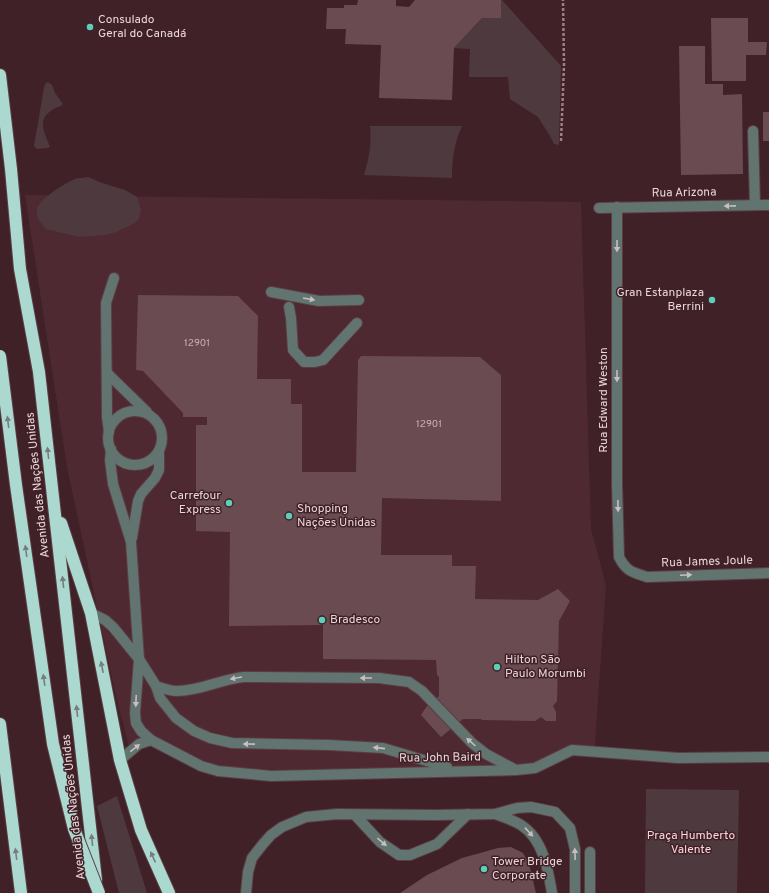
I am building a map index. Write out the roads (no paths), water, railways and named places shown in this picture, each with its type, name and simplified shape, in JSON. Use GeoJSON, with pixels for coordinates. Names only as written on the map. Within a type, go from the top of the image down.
{"type":"FeatureCollection","features":[{"type":"Feature","properties":{"kind":"highway","name":"Avenida das Nações Unidas"},"geometry":{"type":"LineString","coordinates":[[0,75],[11,169],[20,269],[40,372],[98,893]]}},
{"type":"Feature","properties":{"kind":"highway"},"geometry":{"type":"LineString","coordinates":[[0,356],[16,484],[53,744],[74,829],[98,893]]}},
{"type":"Feature","properties":{"kind":"highway"},"geometry":{"type":"LineString","coordinates":[[54,501],[91,613],[120,760],[140,830],[169,893]]}},
{"type":"Feature","properties":{"kind":"highway"},"geometry":{"type":"LineString","coordinates":[[0,724],[21,893]]}},
{"type":"Feature","properties":{"kind":"street"},"geometry":{"type":"LineString","coordinates":[[753,132],[755,205]]}},
{"type":"Feature","properties":{"kind":"street","name":"Rua Arizona"},"geometry":{"type":"LineString","coordinates":[[599,208],[769,205]]}},
{"type":"Feature","properties":{"kind":"street","name":"Rua Edward Weston"},"geometry":{"type":"LineString","coordinates":[[617,207],[619,557],[623,566],[632,572],[647,577]]}},
{"type":"Feature","properties":{"kind":"street"},"geometry":{"type":"LineString","coordinates":[[107,373],[148,414],[155,419],[160,426],[162,443],[159,451],[154,458],[139,465],[132,465],[118,459],[109,444],[107,418],[106,303],[114,278]]}},
{"type":"Feature","properties":{"kind":"street"},"geometry":{"type":"LineString","coordinates":[[271,292],[319,301],[359,300]]}},
{"type":"Feature","properties":{"kind":"street"},"geometry":{"type":"LineString","coordinates":[[289,307],[293,350],[304,362],[323,360],[357,323]]}},
{"type":"Feature","properties":{"kind":"street"},"geometry":{"type":"LineString","coordinates":[[109,432],[110,426],[123,414],[131,411],[140,411],[148,414]]}},
{"type":"Feature","properties":{"kind":"street"},"geometry":{"type":"LineString","coordinates":[[111,449],[110,460],[113,484],[131,542]]}},
{"type":"Feature","properties":{"kind":"street"},"geometry":{"type":"LineString","coordinates":[[131,542],[138,501],[141,494],[155,478],[159,470],[159,451]]}},
{"type":"Feature","properties":{"kind":"street","name":"Rua John Baird"},"geometry":{"type":"LineString","coordinates":[[131,542],[139,659],[136,684],[136,723],[141,731],[151,740],[201,766],[218,771],[271,776],[457,770],[516,770],[535,768],[572,750],[678,758],[769,757]]}},
{"type":"Feature","properties":{"kind":"street","name":"Rua James Joule"},"geometry":{"type":"LineString","coordinates":[[647,577],[769,573]]}},
{"type":"Feature","properties":{"kind":"street"},"geometry":{"type":"LineString","coordinates":[[91,613],[105,620],[113,627],[139,659],[156,686],[160,698],[176,718],[194,731],[210,738],[232,743],[383,748],[457,770]]}},
{"type":"Feature","properties":{"kind":"street"},"geometry":{"type":"LineString","coordinates":[[156,686],[176,691],[197,689],[235,678],[244,677],[379,678],[409,682],[422,691],[472,743],[486,754],[516,770]]}},
{"type":"Feature","properties":{"kind":"street"},"geometry":{"type":"LineString","coordinates":[[120,760],[139,744],[151,740]]}},
{"type":"Feature","properties":{"kind":"street"},"geometry":{"type":"LineString","coordinates":[[246,893],[248,872],[252,858],[262,844],[282,827],[306,817],[337,814],[495,814],[517,808],[531,807],[555,812],[570,828],[575,849],[575,893]]}},
{"type":"Feature","properties":{"kind":"street"},"geometry":{"type":"LineString","coordinates":[[355,815],[380,842],[399,855],[410,855],[437,844],[468,814]]}},
{"type":"Feature","properties":{"kind":"street"},"geometry":{"type":"LineString","coordinates":[[495,814],[519,824],[529,831],[542,851],[552,893]]}},
{"type":"Feature","properties":{"kind":"street"},"geometry":{"type":"LineString","coordinates":[[590,852],[590,893]]}},
{"type":"Feature","properties":{"kind":"street"},"geometry":{"type":"LineString","coordinates":[[248,872],[253,893]]}},
{"type":"Feature","properties":{"kind":"place","name":"Consulado Geral do Canadá"},"geometry":{"type":"Point","coordinates":[90,27]}},
{"type":"Feature","properties":{"kind":"place","name":"Gran Estanplaza Berrini"},"geometry":{"type":"Point","coordinates":[712,300]}},
{"type":"Feature","properties":{"kind":"place","name":"Carrefour Express"},"geometry":{"type":"Point","coordinates":[229,503]}},
{"type":"Feature","properties":{"kind":"place","name":"Shopping Nações Unidas"},"geometry":{"type":"Point","coordinates":[289,516]}},
{"type":"Feature","properties":{"kind":"place","name":"Bradesco"},"geometry":{"type":"Point","coordinates":[322,620]}},
{"type":"Feature","properties":{"kind":"place","name":"Hilton São Paulo Morumbi"},"geometry":{"type":"Point","coordinates":[497,667]}},
{"type":"Feature","properties":{"kind":"place","name":"Tower Bridge Corporate"},"geometry":{"type":"Point","coordinates":[484,869]}},
{"type":"Feature","properties":{"kind":"park label","name":"Praça Humberto Valente"},"geometry":{"type":"Point","coordinates":[691,843]}}]}
